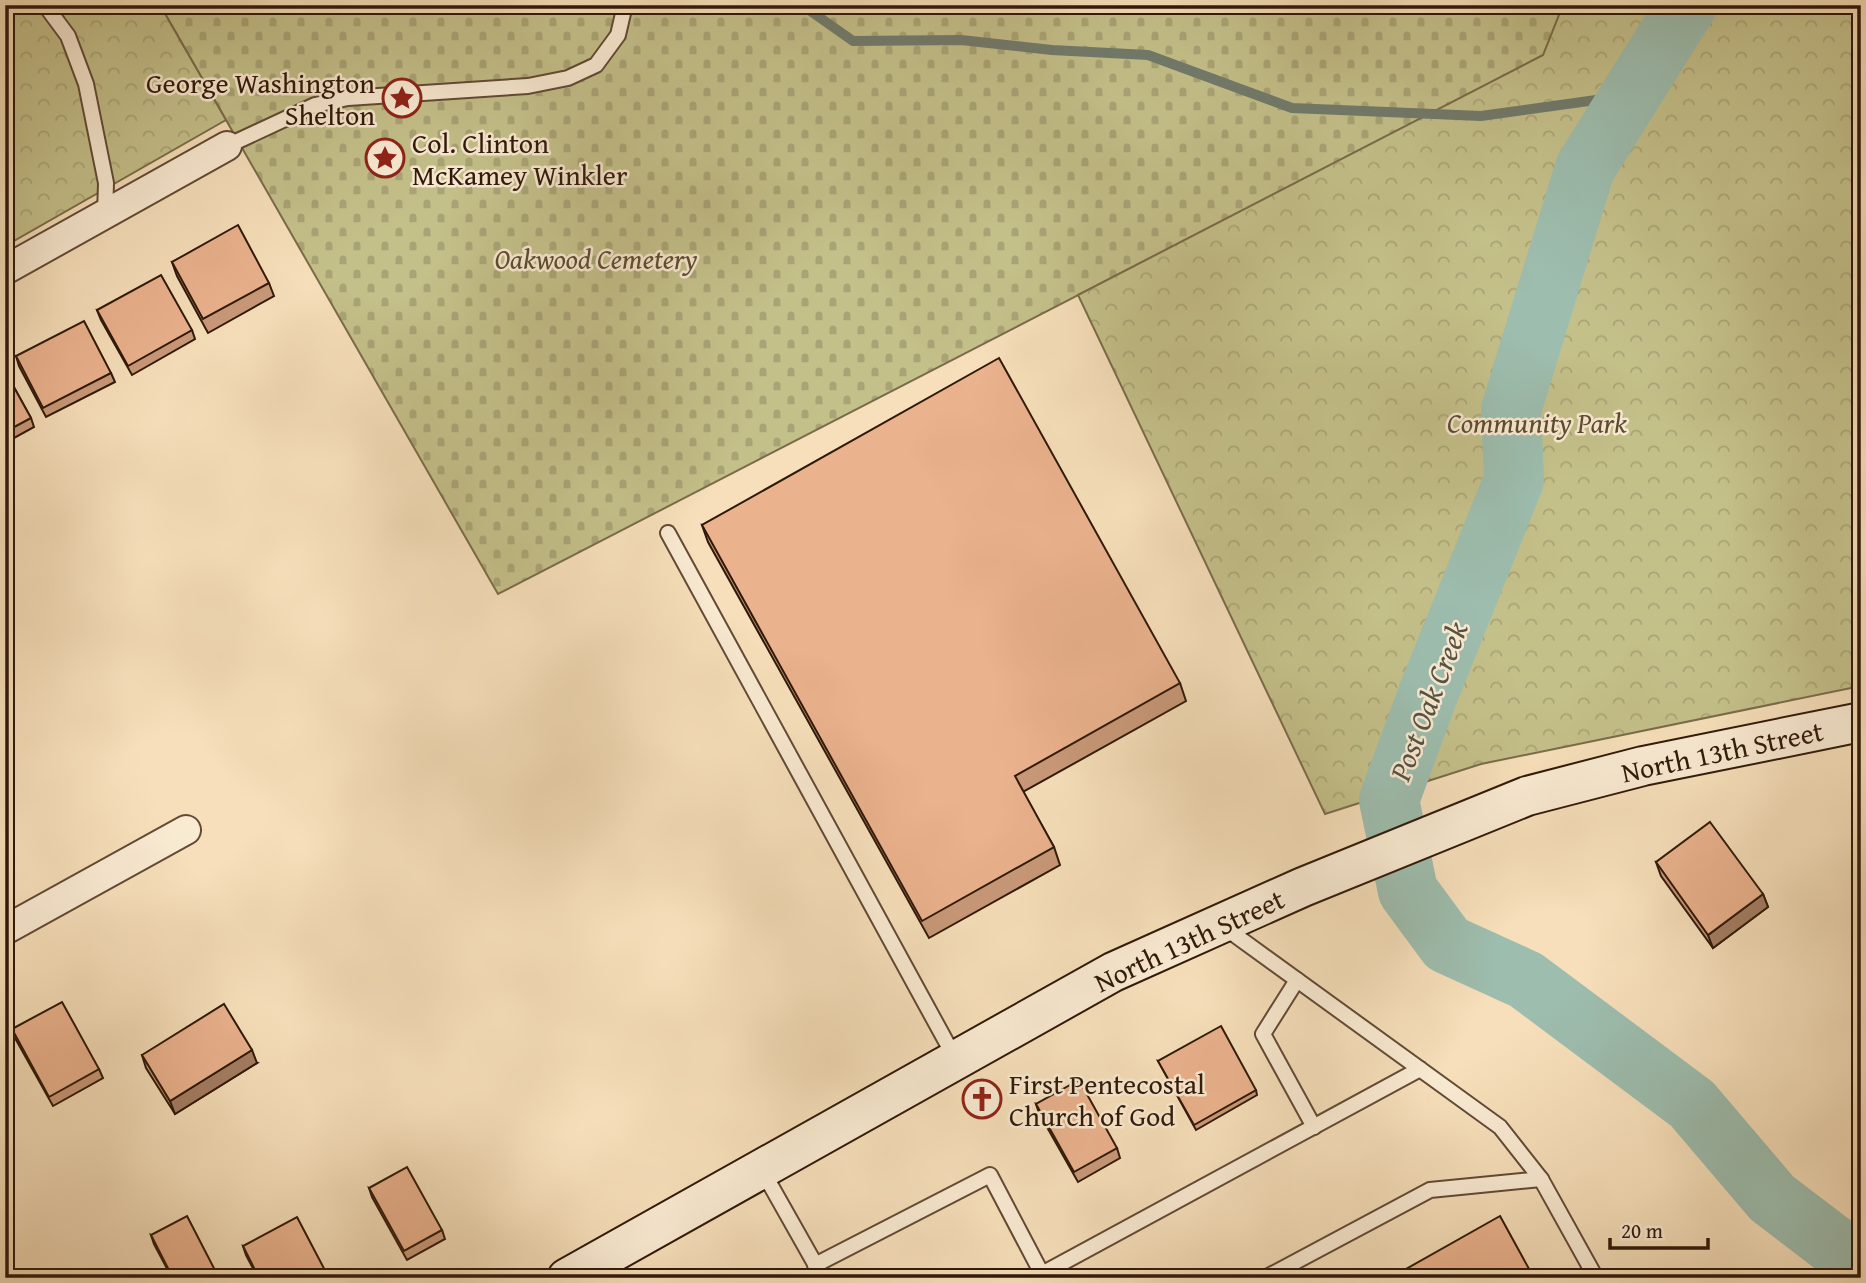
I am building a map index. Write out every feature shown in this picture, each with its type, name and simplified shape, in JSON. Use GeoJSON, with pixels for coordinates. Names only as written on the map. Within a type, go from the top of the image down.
{"type":"FeatureCollection","features":[{"type":"Feature","properties":{"kind":"street"},"geometry":{"type":"LineString","coordinates":[[5,270],[227,146]]}},
{"type":"Feature","properties":{"kind":"street","name":"North 13th Street"},"geometry":{"type":"LineString","coordinates":[[567,1278],[1113,972],[1303,887],[1527,796],[1643,766],[1861,722]]}},
{"type":"Feature","properties":{"kind":"street"},"geometry":{"type":"LineString","coordinates":[[5,930],[186,830]]}},
{"type":"Feature","properties":{"kind":"lane"},"geometry":{"type":"LineString","coordinates":[[45,5],[68,36],[86,84],[106,183],[104,215]]}},
{"type":"Feature","properties":{"kind":"lane"},"geometry":{"type":"LineString","coordinates":[[227,146],[315,105],[348,98],[528,86],[568,78],[596,65],[618,35],[625,5]]}},
{"type":"Feature","properties":{"kind":"lane"},"geometry":{"type":"LineString","coordinates":[[668,533],[956,1059]]}},
{"type":"Feature","properties":{"kind":"lane"},"geometry":{"type":"LineString","coordinates":[[1220,924],[1500,1127],[1541,1179],[1596,1278]]}},
{"type":"Feature","properties":{"kind":"lane"},"geometry":{"type":"LineString","coordinates":[[1297,980],[1263,1034],[1314,1127]]}},
{"type":"Feature","properties":{"kind":"lane"},"geometry":{"type":"LineString","coordinates":[[762,1169],[819,1271],[990,1175],[1043,1276],[1420,1069]]}},
{"type":"Feature","properties":{"kind":"lane"},"geometry":{"type":"LineString","coordinates":[[1265,1278],[1430,1190],[1541,1179]]}},
{"type":"Feature","properties":{"kind":"green space"},"geometry":{"type":"Polygon","coordinates":[[[5,5],[160,5],[226,120],[5,246],[5,5]]]}},
{"type":"Feature","properties":{"kind":"green space","name":"Oakwood Cemetery"},"geometry":{"type":"Polygon","coordinates":[[[160,5],[1563,5],[1544,55],[498,594],[160,5]]]}},
{"type":"Feature","properties":{"kind":"green space","name":"Community Park"},"geometry":{"type":"Polygon","coordinates":[[[1563,5],[1861,5],[1861,686],[1481,764],[1325,814],[1078,295],[1543,55],[1563,5]]]}},
{"type":"Feature","properties":{"kind":"building"},"geometry":{"type":"Polygon","coordinates":[[[238,225],[269,283],[203,319],[172,262],[238,225]]]}},
{"type":"Feature","properties":{"kind":"building"},"geometry":{"type":"Polygon","coordinates":[[[161,275],[192,330],[128,366],[97,310],[161,275]]]}},
{"type":"Feature","properties":{"kind":"building"},"geometry":{"type":"Polygon","coordinates":[[[84,321],[111,373],[43,408],[16,356],[84,321]]]}},
{"type":"Feature","properties":{"kind":"building"},"geometry":{"type":"Polygon","coordinates":[[[999,358],[1180,683],[1015,776],[1054,847],[922,921],[702,525],[999,358]]]}},
{"type":"Feature","properties":{"kind":"building"},"geometry":{"type":"Polygon","coordinates":[[[5,371],[31,418],[5,432],[5,371]]]}},
{"type":"Feature","properties":{"kind":"building"},"geometry":{"type":"Polygon","coordinates":[[[1710,822],[1763,894],[1708,935],[1656,862],[1710,822]]]}},
{"type":"Feature","properties":{"kind":"building"},"geometry":{"type":"Polygon","coordinates":[[[62,1002],[99,1069],[49,1097],[12,1029],[62,1002]]]}},
{"type":"Feature","properties":{"kind":"building"},"geometry":{"type":"Polygon","coordinates":[[[224,1004],[252,1050],[170,1101],[142,1055],[224,1004]]]}},
{"type":"Feature","properties":{"kind":"building"},"geometry":{"type":"Polygon","coordinates":[[[1221,1026],[1256,1090],[1194,1125],[1158,1061],[1221,1026]]]}},
{"type":"Feature","properties":{"kind":"building"},"geometry":{"type":"Polygon","coordinates":[[[1079,1080],[1117,1148],[1074,1172],[1036,1104],[1079,1080]]]}},
{"type":"Feature","properties":{"kind":"building"},"geometry":{"type":"Polygon","coordinates":[[[407,1167],[442,1230],[404,1251],[369,1188],[407,1167]]]}},
{"type":"Feature","properties":{"kind":"building"},"geometry":{"type":"Polygon","coordinates":[[[187,1216],[219,1278],[173,1278],[151,1235],[187,1216]]]}},
{"type":"Feature","properties":{"kind":"building"},"geometry":{"type":"Polygon","coordinates":[[[1500,1216],[1534,1278],[1390,1278],[1500,1216]]]}},
{"type":"Feature","properties":{"kind":"building"},"geometry":{"type":"Polygon","coordinates":[[[297,1217],[329,1278],[259,1278],[243,1246],[297,1217]]]}},
{"type":"Feature","properties":{"kind":"waterway"},"geometry":{"type":"LineString","coordinates":[[802,5],[853,41],[961,40],[1052,50],[1148,55],[1292,108],[1481,116],[1632,95]]}},
{"type":"Feature","properties":{"kind":"waterway","name":"Post Oak Creek"},"geometry":{"type":"LineString","coordinates":[[1687,5],[1585,168],[1511,410],[1514,480],[1428,694],[1389,800],[1408,891],[1447,944],[1526,980],[1692,1104],[1772,1198],[1861,1266]]}},
{"type":"Feature","properties":{"kind":"place","name":"George Washington Shelton"},"geometry":{"type":"Point","coordinates":[402,98]}},
{"type":"Feature","properties":{"kind":"place","name":"Col. Clinton McKamey Winkler"},"geometry":{"type":"Point","coordinates":[385,158]}},
{"type":"Feature","properties":{"kind":"place","name":"First Pentecostal Church of God"},"geometry":{"type":"Point","coordinates":[982,1099]}}]}
